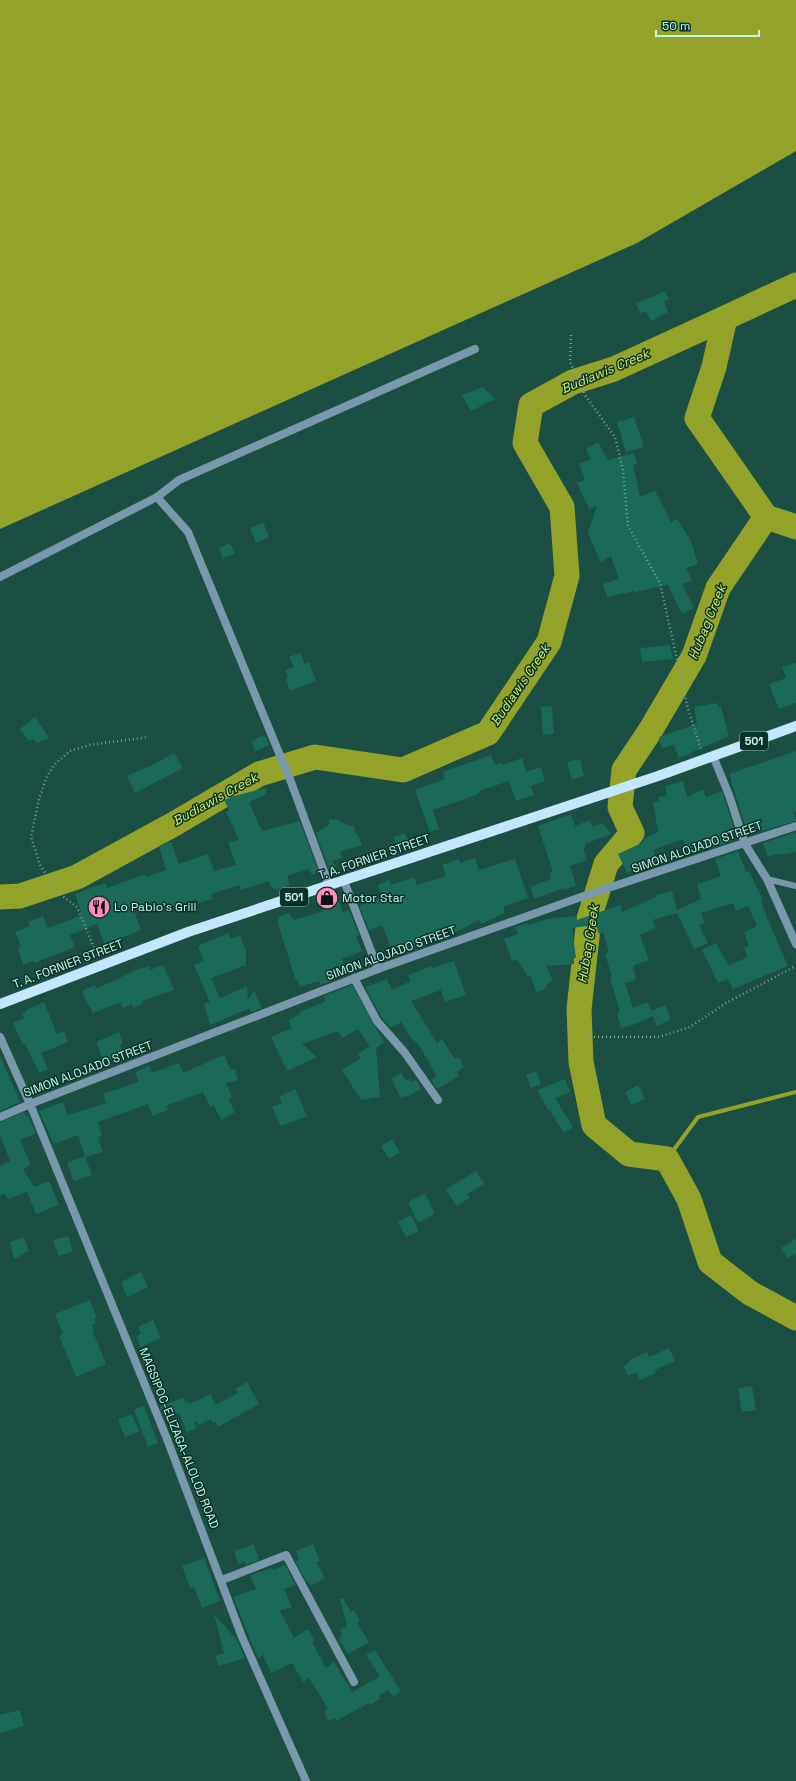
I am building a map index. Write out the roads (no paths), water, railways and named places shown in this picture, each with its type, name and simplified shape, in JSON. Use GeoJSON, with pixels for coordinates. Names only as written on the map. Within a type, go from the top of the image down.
{"type":"FeatureCollection","features":[{"type":"Feature","properties":{"kind":"main road","name":"501"},"geometry":{"type":"LineString","coordinates":[[709,757],[796,726]]}},
{"type":"Feature","properties":{"kind":"main road","name":"T. A. FORNIER STREET"},"geometry":{"type":"LineString","coordinates":[[0,1004],[188,932],[658,776],[709,757]]}},
{"type":"Feature","properties":{"kind":"street"},"geometry":{"type":"LineString","coordinates":[[0,577],[156,497],[179,480],[475,349]]}},
{"type":"Feature","properties":{"kind":"street"},"geometry":{"type":"LineString","coordinates":[[156,497],[188,532],[291,782],[329,885]]}},
{"type":"Feature","properties":{"kind":"street"},"geometry":{"type":"LineString","coordinates":[[709,757],[729,795],[745,844],[767,879],[796,944]]}},
{"type":"Feature","properties":{"kind":"street","name":"SIMON ALOJADO STREET"},"geometry":{"type":"LineString","coordinates":[[0,1117],[378,969],[581,897],[603,891],[796,826]]}},
{"type":"Feature","properties":{"kind":"street"},"geometry":{"type":"LineString","coordinates":[[344,880],[378,969]]}},
{"type":"Feature","properties":{"kind":"street"},"geometry":{"type":"LineString","coordinates":[[354,978],[377,1021],[405,1053],[438,1100]]}},
{"type":"Feature","properties":{"kind":"street","name":"MAGSIPOC-ELIZAGA-ALOLOD ROAD"},"geometry":{"type":"LineString","coordinates":[[0,1037],[30,1104],[167,1439],[222,1580],[242,1637],[306,1781]]}},
{"type":"Feature","properties":{"kind":"street"},"geometry":{"type":"LineString","coordinates":[[222,1580],[286,1555],[354,1682]]}},
{"type":"Feature","properties":{"kind":"lane"},"geometry":{"type":"LineString","coordinates":[[767,879],[796,886]]}},
{"type":"Feature","properties":{"kind":"waterway"},"geometry":{"type":"LineString","coordinates":[[796,285],[725,318],[714,367],[697,418],[766,517],[796,527]]}},
{"type":"Feature","properties":{"kind":"waterway","name":"Budiawis Creek"},"geometry":{"type":"LineString","coordinates":[[0,897],[20,896],[77,877],[174,824],[259,774],[315,757],[403,770],[488,733],[549,642],[567,576],[562,507],[525,443],[531,405],[573,382],[614,369],[725,318]]}},
{"type":"Feature","properties":{"kind":"waterway","name":"Hubag Creek"},"geometry":{"type":"LineString","coordinates":[[766,517],[718,588],[694,656],[650,731],[624,770],[620,807],[632,833],[606,864],[589,919],[579,1009],[581,1062],[594,1125],[629,1154],[667,1159],[689,1199],[710,1262],[750,1293],[796,1318]]}},
{"type":"Feature","properties":{"kind":"waterway"},"geometry":{"type":"LineString","coordinates":[[667,1159],[698,1117],[796,1092]]}},
{"type":"Feature","properties":{"kind":"place","name":"Motor Star"},"geometry":{"type":"Point","coordinates":[327,898]}},
{"type":"Feature","properties":{"kind":"place","name":"Lo Pablo's Grill"},"geometry":{"type":"Point","coordinates":[99,907]}}]}
